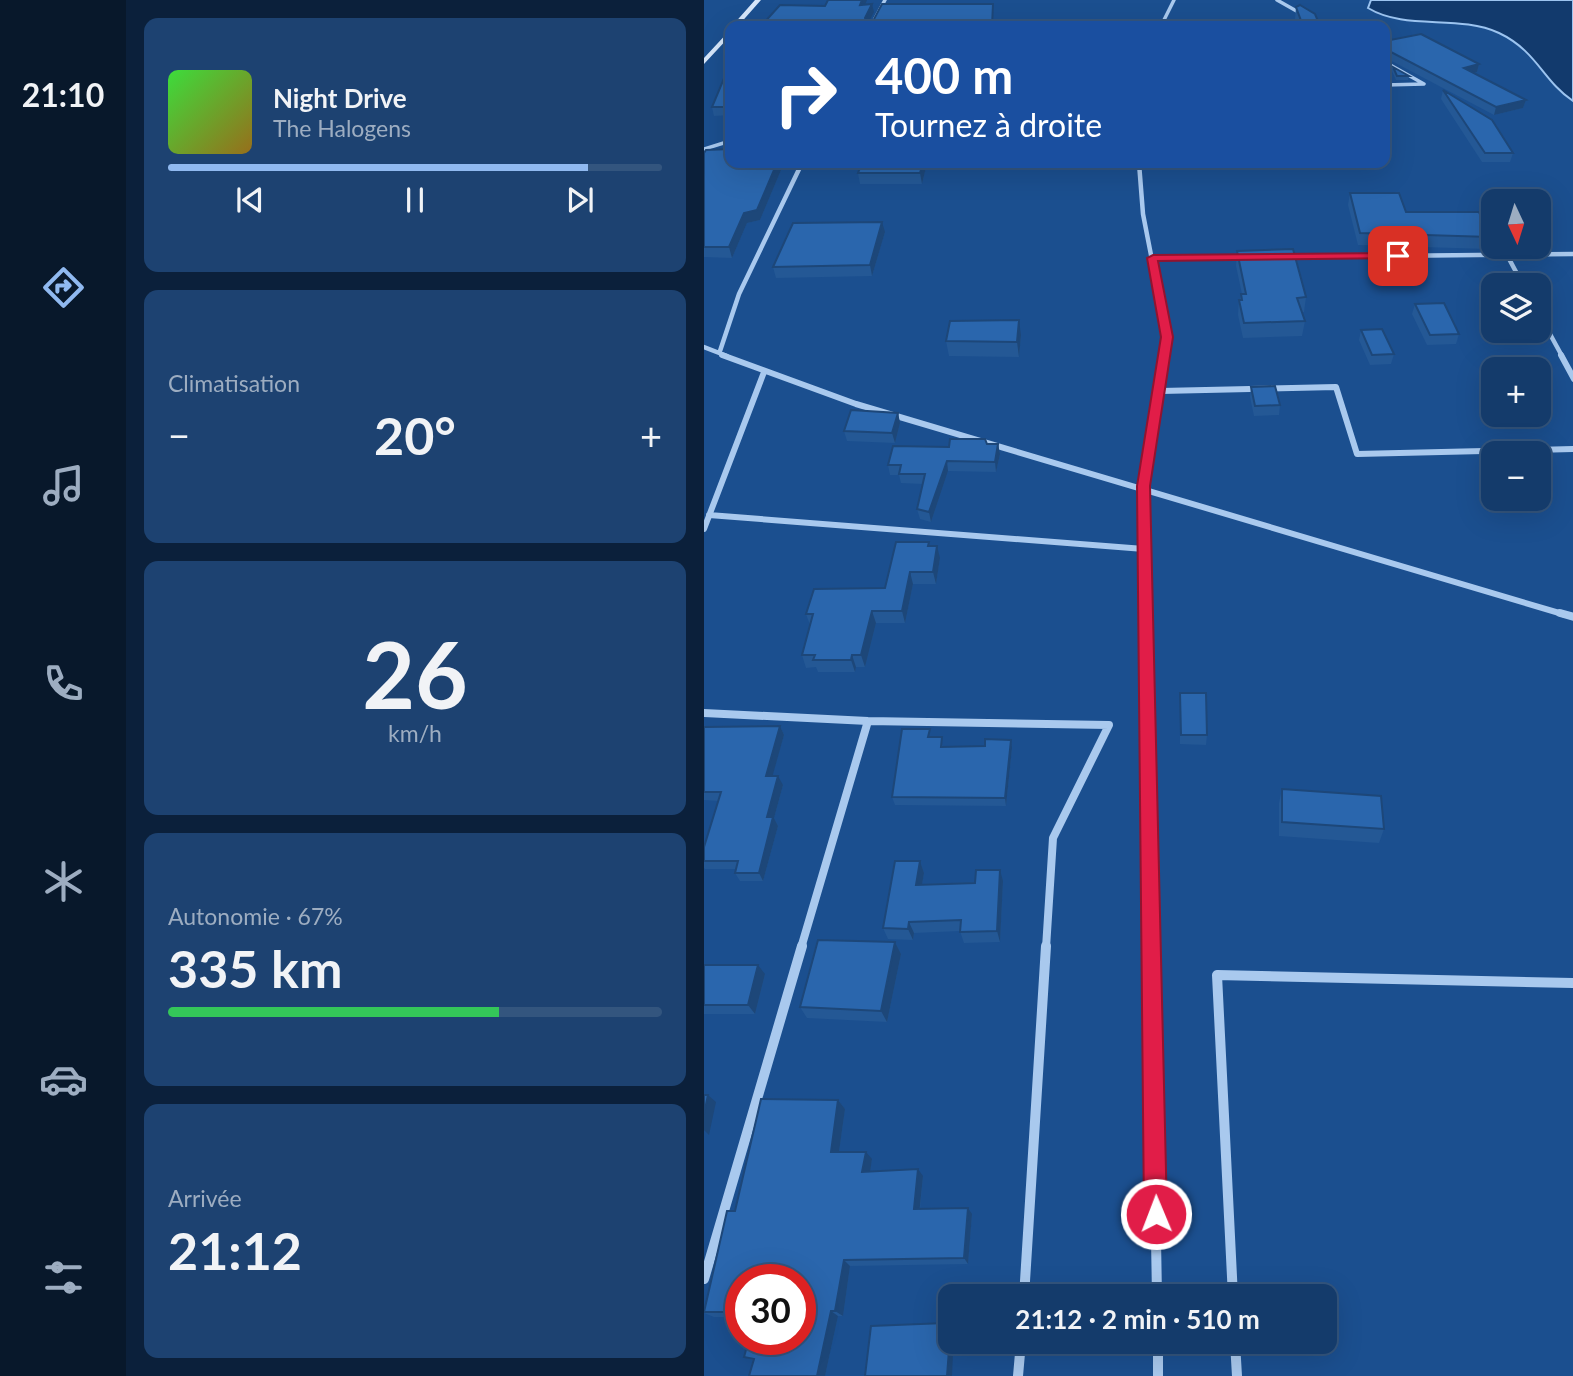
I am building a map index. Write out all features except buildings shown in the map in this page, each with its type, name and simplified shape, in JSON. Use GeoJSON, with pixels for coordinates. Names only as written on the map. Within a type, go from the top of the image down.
{"type":"FeatureCollection","features":[{"type":"Feature","properties":{"kind":"main road"},"geometry":{"type":"LineString","coordinates":[[740,21],[758,0]]}},
{"type":"Feature","properties":{"kind":"main road"},"geometry":{"type":"LineString","coordinates":[[704,62],[725,38]]}},
{"type":"Feature","properties":{"kind":"street"},"geometry":{"type":"LineString","coordinates":[[874,21],[885,0]]}},
{"type":"Feature","properties":{"kind":"street"},"geometry":{"type":"LineString","coordinates":[[1164,21],[1174,0]]}},
{"type":"Feature","properties":{"kind":"street"},"geometry":{"type":"LineString","coordinates":[[1277,0],[1314,21]]}},
{"type":"Feature","properties":{"kind":"street"},"geometry":{"type":"LineString","coordinates":[[1390,65],[1424,85],[1390,85]]}},
{"type":"Feature","properties":{"kind":"street"},"geometry":{"type":"LineString","coordinates":[[704,149],[725,143]]}},
{"type":"Feature","properties":{"kind":"street"},"geometry":{"type":"LineString","coordinates":[[720,351],[739,294],[800,168]]}},
{"type":"Feature","properties":{"kind":"street"},"geometry":{"type":"LineString","coordinates":[[1139,168],[1143,214],[1167,337],[1161,391],[1143,486],[1157,1284]]}},
{"type":"Feature","properties":{"kind":"street"},"geometry":{"type":"LineString","coordinates":[[1551,254],[1574,254]]}},
{"type":"Feature","properties":{"kind":"street"},"geometry":{"type":"LineString","coordinates":[[1275,257],[1481,255]]}},
{"type":"Feature","properties":{"kind":"street"},"geometry":{"type":"LineString","coordinates":[[1153,258],[1248,257]]}},
{"type":"Feature","properties":{"kind":"street"},"geometry":{"type":"LineString","coordinates":[[1551,336],[1574,379]]}},
{"type":"Feature","properties":{"kind":"street"},"geometry":{"type":"LineString","coordinates":[[704,347],[856,404],[1143,486],[1574,617]]}},
{"type":"Feature","properties":{"kind":"street"},"geometry":{"type":"LineString","coordinates":[[704,529],[765,372]]}},
{"type":"Feature","properties":{"kind":"street"},"geometry":{"type":"LineString","coordinates":[[1161,391],[1336,387],[1357,454],[1574,449]]}},
{"type":"Feature","properties":{"kind":"street"},"geometry":{"type":"LineString","coordinates":[[709,515],[1144,549]]}},
{"type":"Feature","properties":{"kind":"street"},"geometry":{"type":"LineString","coordinates":[[704,713],[868,721],[1109,725],[1053,838],[1025,1284]]}},
{"type":"Feature","properties":{"kind":"street"},"geometry":{"type":"LineString","coordinates":[[704,1279],[868,721]]}},
{"type":"Feature","properties":{"kind":"street"},"geometry":{"type":"LineString","coordinates":[[1232,1284],[1217,975],[1574,983]]}},
{"type":"Feature","properties":{"kind":"street"},"geometry":{"type":"LineString","coordinates":[[1018,1376],[1020,1354]]}},
{"type":"Feature","properties":{"kind":"street"},"geometry":{"type":"LineString","coordinates":[[1158,1354],[1158,1376]]}},
{"type":"Feature","properties":{"kind":"street"},"geometry":{"type":"LineString","coordinates":[[1236,1354],[1237,1376]]}},
{"type":"Feature","properties":{"kind":"water"},"geometry":{"type":"Polygon","coordinates":[[[1371,0],[1573,0],[1573,101],[1522,48],[1499,33],[1467,24],[1415,21],[1383,15],[1368,8],[1371,0]]]}},
{"type":"Feature","properties":{"kind":"route"},"geometry":{"type":"LineString","coordinates":[[1156,1214],[1143,486],[1161,391],[1167,337],[1153,258],[1398,256]]}}]}
